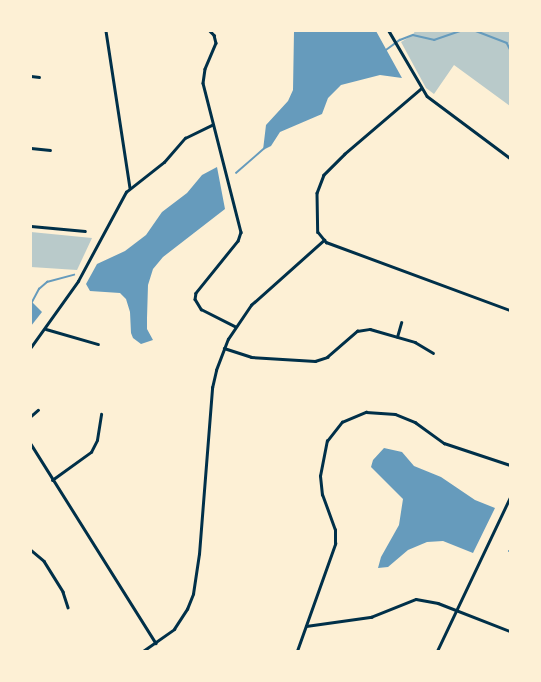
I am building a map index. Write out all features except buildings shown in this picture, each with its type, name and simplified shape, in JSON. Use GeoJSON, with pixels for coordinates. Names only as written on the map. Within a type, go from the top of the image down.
{"type":"FeatureCollection","features":[{"type":"Feature","properties":{"kind":"street"},"geometry":{"type":"LineString","coordinates":[[106,31],[130,188]]}},
{"type":"Feature","properties":{"kind":"street"},"geometry":{"type":"LineString","coordinates":[[210,31],[216,38],[215,47],[203,80],[212,125],[241,232],[238,241],[196,293],[195,299],[205,311],[235,326]]}},
{"type":"Feature","properties":{"kind":"street"},"geometry":{"type":"LineString","coordinates":[[389,31],[421,89],[451,116],[510,158]]}},
{"type":"Feature","properties":{"kind":"street"},"geometry":{"type":"LineString","coordinates":[[31,76],[39,78]]}},
{"type":"Feature","properties":{"kind":"street"},"geometry":{"type":"LineString","coordinates":[[421,89],[345,154],[320,180],[316,193],[318,228],[324,240],[510,310]]}},
{"type":"Feature","properties":{"kind":"street"},"geometry":{"type":"LineString","coordinates":[[31,347],[46,329],[78,281],[115,209],[130,188],[164,162],[185,138],[212,125]]}},
{"type":"Feature","properties":{"kind":"street"},"geometry":{"type":"LineString","coordinates":[[31,148],[50,150]]}},
{"type":"Feature","properties":{"kind":"street"},"geometry":{"type":"LineString","coordinates":[[31,226],[85,231]]}},
{"type":"Feature","properties":{"kind":"street"},"geometry":{"type":"LineString","coordinates":[[143,651],[174,629],[182,618],[196,583],[212,388],[224,348],[235,326],[251,305],[324,240]]}},
{"type":"Feature","properties":{"kind":"street"},"geometry":{"type":"LineString","coordinates":[[397,337],[401,323]]}},
{"type":"Feature","properties":{"kind":"street"},"geometry":{"type":"LineString","coordinates":[[46,329],[98,344]]}},
{"type":"Feature","properties":{"kind":"street"},"geometry":{"type":"LineString","coordinates":[[224,348],[251,357],[315,360],[327,357],[352,334],[362,330],[397,337],[422,345],[433,354]]}},
{"type":"Feature","properties":{"kind":"street"},"geometry":{"type":"LineString","coordinates":[[31,416],[38,410]]}},
{"type":"Feature","properties":{"kind":"street"},"geometry":{"type":"LineString","coordinates":[[297,651],[335,541],[333,524],[321,491],[323,454],[330,436],[342,422],[366,412],[395,414],[415,422],[444,443],[510,465]]}},
{"type":"Feature","properties":{"kind":"street"},"geometry":{"type":"LineString","coordinates":[[52,480],[91,452],[97,440],[101,414]]}},
{"type":"Feature","properties":{"kind":"street"},"geometry":{"type":"LineString","coordinates":[[31,444],[52,480],[156,643]]}},
{"type":"Feature","properties":{"kind":"street"},"geometry":{"type":"LineString","coordinates":[[437,651],[510,498]]}},
{"type":"Feature","properties":{"kind":"street"},"geometry":{"type":"LineString","coordinates":[[31,550],[44,561],[63,592],[68,607]]}},
{"type":"Feature","properties":{"kind":"street"},"geometry":{"type":"LineString","coordinates":[[306,626],[371,617],[416,599],[428,600],[456,612],[510,631]]}},
{"type":"Feature","properties":{"kind":"shaded area"},"geometry":{"type":"Polygon","coordinates":[[[415,31],[510,31],[510,106],[454,65],[434,94],[426,88],[401,42],[413,35],[415,31]]]}},
{"type":"Feature","properties":{"kind":"shaded area"},"geometry":{"type":"Polygon","coordinates":[[[31,232],[92,238],[77,270],[31,267],[31,232]]]}},
{"type":"Feature","properties":{"kind":"water"},"geometry":{"type":"Polygon","coordinates":[[[294,31],[376,31],[402,78],[380,75],[341,85],[328,98],[322,114],[280,132],[271,146],[263,150],[266,125],[288,101],[293,90],[294,31]]]}},
{"type":"Feature","properties":{"kind":"water"},"geometry":{"type":"Polygon","coordinates":[[[217,167],[225,209],[163,257],[153,269],[148,285],[147,329],[153,340],[141,344],[133,338],[131,333],[130,312],[126,299],[120,293],[90,291],[86,284],[97,264],[125,251],[146,235],[162,212],[187,193],[202,175],[217,167]]]}},
{"type":"Feature","properties":{"kind":"water"},"geometry":{"type":"Polygon","coordinates":[[[31,301],[42,312],[31,326],[31,301]]]}},
{"type":"Feature","properties":{"kind":"water"},"geometry":{"type":"Polygon","coordinates":[[[384,448],[402,452],[414,466],[441,477],[475,500],[495,508],[473,553],[443,541],[427,542],[408,550],[388,567],[378,568],[381,557],[399,525],[403,499],[371,467],[373,460],[384,448]]]}},
{"type":"Feature","properties":{"kind":"waterway"},"geometry":{"type":"LineString","coordinates":[[386,50],[400,40],[413,35],[434,40],[460,31]]}},
{"type":"Feature","properties":{"kind":"waterway"},"geometry":{"type":"LineString","coordinates":[[476,31],[507,43],[510,49]]}},
{"type":"Feature","properties":{"kind":"waterway"},"geometry":{"type":"LineString","coordinates":[[236,173],[264,149]]}},
{"type":"Feature","properties":{"kind":"waterway"},"geometry":{"type":"LineString","coordinates":[[31,304],[39,289],[47,282],[74,275]]}}]}
